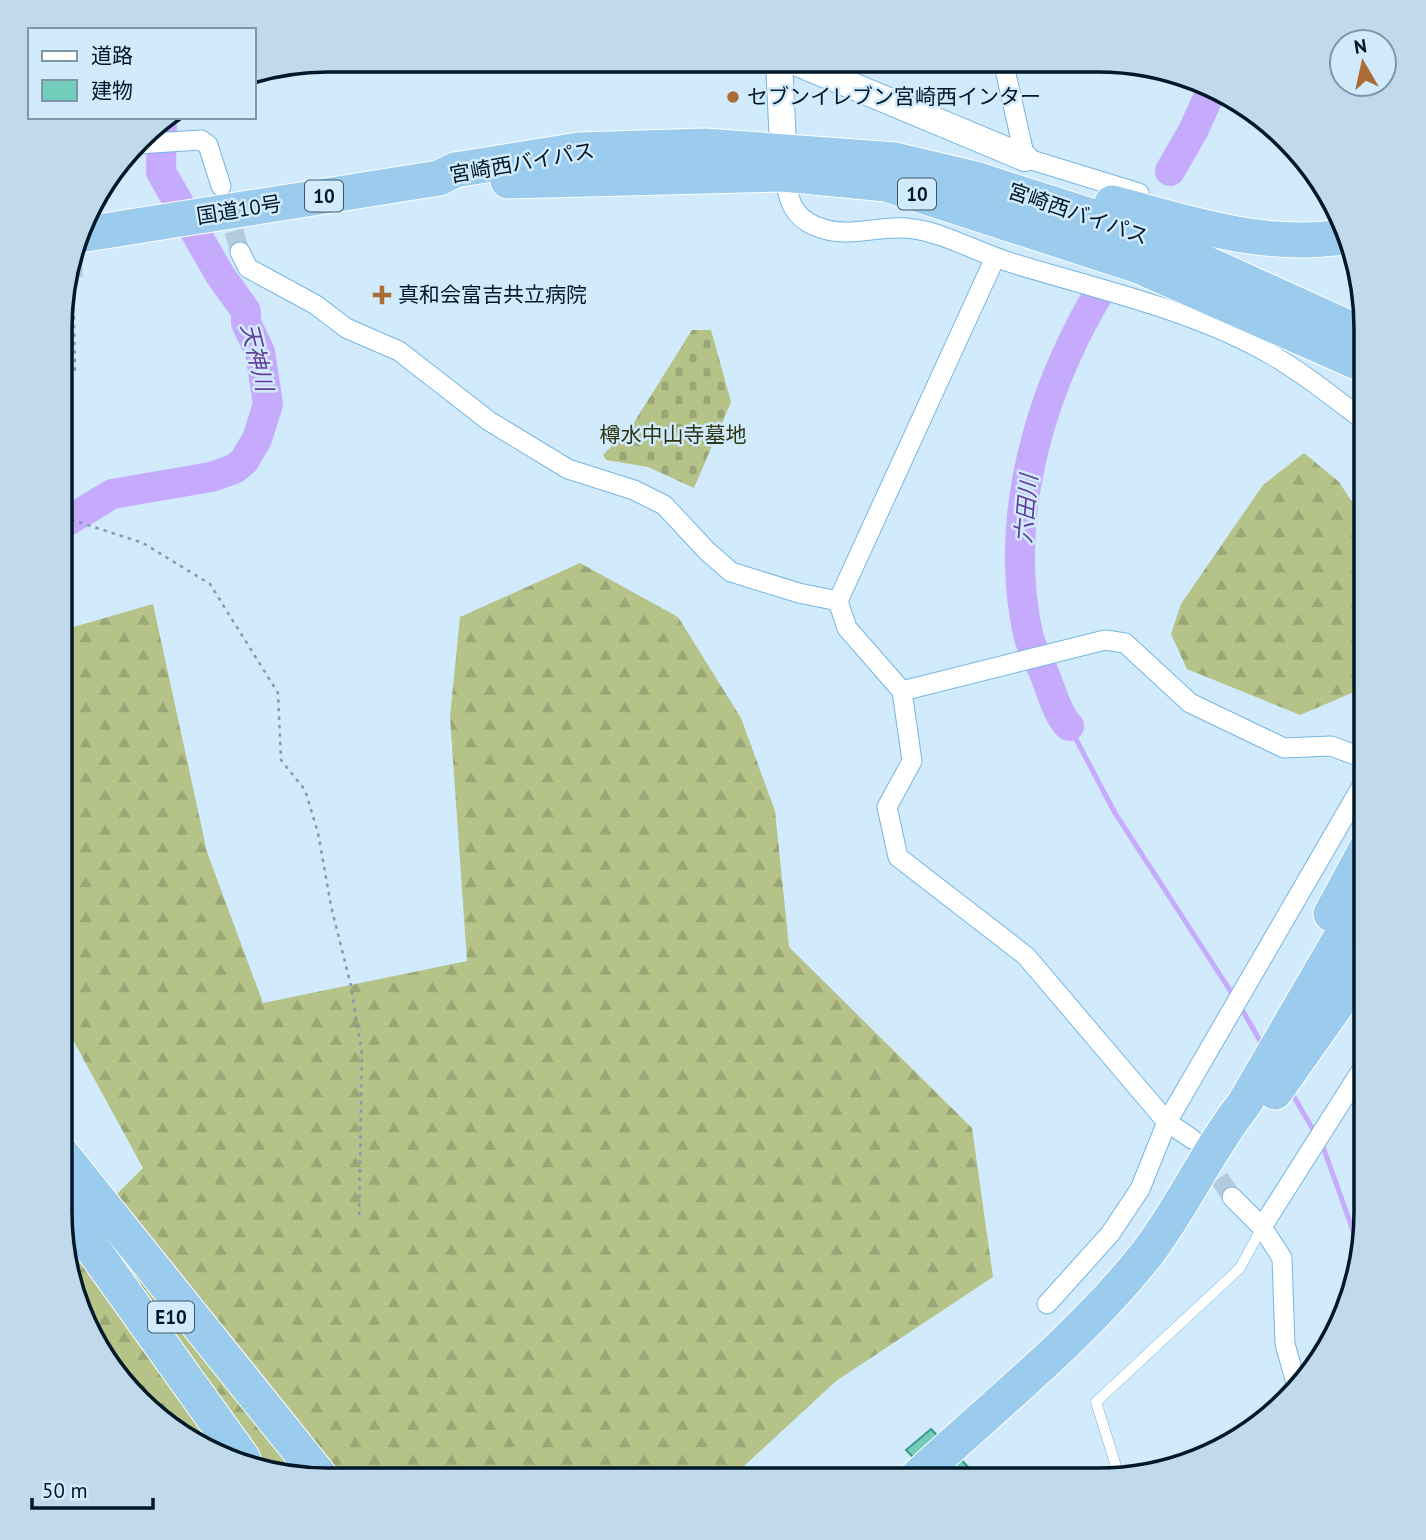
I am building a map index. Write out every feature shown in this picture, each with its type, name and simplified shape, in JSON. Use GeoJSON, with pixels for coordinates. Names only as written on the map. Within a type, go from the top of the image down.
{"type":"FeatureCollection","features":[{"type":"Feature","properties":{"kind":"highway","name":"宮崎西バイパス"},"geometry":{"type":"LineString","coordinates":[[439,178],[455,170],[579,150],[705,146],[886,184],[1139,266],[1354,361]]}},
{"type":"Feature","properties":{"kind":"highway","name":"宮崎西バイパス"},"geometry":{"type":"LineString","coordinates":[[783,162],[895,160],[975,179],[1128,228],[1354,332]]}},
{"type":"Feature","properties":{"kind":"highway","name":"国道10号"},"geometry":{"type":"LineString","coordinates":[[90,233],[172,220],[215,200],[439,178]]}},
{"type":"Feature","properties":{"kind":"highway"},"geometry":{"type":"LineString","coordinates":[[975,179],[1033,182],[1245,236],[1286,242],[1338,237]]}},
{"type":"Feature","properties":{"kind":"highway"},"geometry":{"type":"LineString","coordinates":[[1226,304],[1256,326],[1354,384]]}},
{"type":"Feature","properties":{"kind":"highway"},"geometry":{"type":"LineString","coordinates":[[1226,1126],[1233,1098],[1354,871]]}},
{"type":"Feature","properties":{"kind":"highway"},"geometry":{"type":"LineString","coordinates":[[927,1468],[1070,1336],[1145,1255],[1182,1201],[1226,1126],[1244,1104],[1354,915]]}},
{"type":"Feature","properties":{"kind":"highway"},"geometry":{"type":"LineString","coordinates":[[1293,1063],[1304,1032],[1354,949]]}},
{"type":"Feature","properties":{"kind":"highway"},"geometry":{"type":"LineString","coordinates":[[954,1468],[1071,1360],[1163,1258],[1200,1208],[1293,1063],[1315,1038],[1354,981]]}},
{"type":"Feature","properties":{"kind":"highway"},"geometry":{"type":"LineString","coordinates":[[72,1169],[313,1468]]}},
{"type":"Feature","properties":{"kind":"highway","name":"E10"},"geometry":{"type":"LineString","coordinates":[[72,1172],[167,1312],[281,1464]]}},
{"type":"Feature","properties":{"kind":"highway","name":"E10"},"geometry":{"type":"LineString","coordinates":[[72,1220],[238,1452]]}},
{"type":"Feature","properties":{"kind":"street"},"geometry":{"type":"LineString","coordinates":[[779,72],[783,162],[789,201],[797,215],[813,225],[841,234],[914,228],[995,258],[1128,297],[1197,322],[1270,354],[1354,414]]}},
{"type":"Feature","properties":{"kind":"street"},"geometry":{"type":"LineString","coordinates":[[819,72],[1024,158],[1267,229],[1303,231],[1334,227]]}},
{"type":"Feature","properties":{"kind":"street"},"geometry":{"type":"LineString","coordinates":[[1005,72],[1024,158]]}},
{"type":"Feature","properties":{"kind":"street"},"geometry":{"type":"LineString","coordinates":[[151,143],[201,140],[208,145],[215,200]]}},
{"type":"Feature","properties":{"kind":"street"},"geometry":{"type":"LineString","coordinates":[[240,252],[248,268],[316,305],[346,328],[399,351],[489,421],[568,469],[634,489],[664,505],[707,551],[731,572],[799,593],[838,601]]}},
{"type":"Feature","properties":{"kind":"street"},"geometry":{"type":"LineString","coordinates":[[995,258],[838,601],[847,628],[902,691],[912,761],[887,807],[898,857],[1026,956],[1167,1122],[1192,1139]]}},
{"type":"Feature","properties":{"kind":"street"},"geometry":{"type":"LineString","coordinates":[[902,691],[1105,639],[1125,643],[1190,703],[1284,748],[1332,747],[1354,754]]}},
{"type":"Feature","properties":{"kind":"street"},"geometry":{"type":"LineString","coordinates":[[1047,1304],[1118,1223],[1140,1189],[1167,1122],[1354,800]]}},
{"type":"Feature","properties":{"kind":"street"},"geometry":{"type":"LineString","coordinates":[[1262,1227],[1354,1082]]}},
{"type":"Feature","properties":{"kind":"street"},"geometry":{"type":"LineString","coordinates":[[1232,1196],[1262,1227],[1282,1258],[1285,1344],[1294,1377]]}},
{"type":"Feature","properties":{"kind":"lane"},"geometry":{"type":"LineString","coordinates":[[1116,1468],[1096,1402],[1240,1268],[1262,1227]]}},
{"type":"Feature","properties":{"kind":"path"},"geometry":{"type":"LineString","coordinates":[[72,376],[75,369],[73,299]]}},
{"type":"Feature","properties":{"kind":"path"},"geometry":{"type":"LineString","coordinates":[[72,520],[143,544],[210,584],[278,693],[281,760],[305,790],[318,833],[331,906],[351,986],[362,1055],[359,1220]]}},
{"type":"Feature","properties":{"kind":"green space","name":"樽水中山寺墓地"},"geometry":{"type":"Polygon","coordinates":[[[692,330],[711,330],[731,402],[694,488],[648,467],[606,460],[603,455],[633,424],[692,330]]]}},
{"type":"Feature","properties":{"kind":"green space"},"geometry":{"type":"Polygon","coordinates":[[[1304,453],[1339,482],[1354,505],[1354,692],[1300,715],[1187,669],[1171,634],[1181,604],[1263,485],[1304,453]]]}},
{"type":"Feature","properties":{"kind":"green space"},"geometry":{"type":"Polygon","coordinates":[[[580,563],[678,617],[741,718],[775,811],[789,947],[972,1128],[993,1277],[836,1381],[742,1468],[311,1468],[262,1460],[230,1449],[200,1434],[159,1405],[135,1381],[115,1354],[98,1325],[85,1294],[73,1238],[143,1168],[72,1038],[72,627],[153,604],[207,852],[263,1003],[467,961],[450,717],[460,617],[580,563]]]}},
{"type":"Feature","properties":{"kind":"building"},"geometry":{"type":"Polygon","coordinates":[[[931,1429],[969,1468],[924,1468],[906,1450],[931,1429]]]}},
{"type":"Feature","properties":{"kind":"waterway","name":"六田川"},"geometry":{"type":"LineString","coordinates":[[1170,171],[1208,97]]}},
{"type":"Feature","properties":{"kind":"waterway","name":"天神川"},"geometry":{"type":"LineString","coordinates":[[72,518],[112,494],[211,477],[234,469],[244,461],[257,439],[268,404],[260,352],[246,323],[246,311],[220,275],[161,172],[162,133]]}},
{"type":"Feature","properties":{"kind":"waterway","name":"六田川"},"geometry":{"type":"LineString","coordinates":[[1069,726],[1058,709],[1028,634],[1021,591],[1020,547],[1031,459],[1043,416],[1058,374],[1097,296]]}},
{"type":"Feature","properties":{"kind":"waterway"},"geometry":{"type":"LineString","coordinates":[[1069,726],[1115,813],[1235,998]]}},
{"type":"Feature","properties":{"kind":"waterway"},"geometry":{"type":"LineString","coordinates":[[1240,1006],[1263,1046]]}},
{"type":"Feature","properties":{"kind":"waterway"},"geometry":{"type":"LineString","coordinates":[[1290,1090],[1315,1133]]}},
{"type":"Feature","properties":{"kind":"waterway"},"geometry":{"type":"LineString","coordinates":[[1322,1144],[1354,1232]]}},
{"type":"Feature","properties":{"kind":"tunnel"},"geometry":{"type":"LineString","coordinates":[[226,203],[240,252]]}},
{"type":"Feature","properties":{"kind":"tunnel"},"geometry":{"type":"LineString","coordinates":[[1203,1154],[1232,1197]]}},
{"type":"Feature","properties":{"kind":"place","name":"セブンイレブン宮崎西インター"},"geometry":{"type":"Point","coordinates":[733,97]}},
{"type":"Feature","properties":{"kind":"place","name":"真和会富吉共立病院"},"geometry":{"type":"Point","coordinates":[382,295]}}]}
